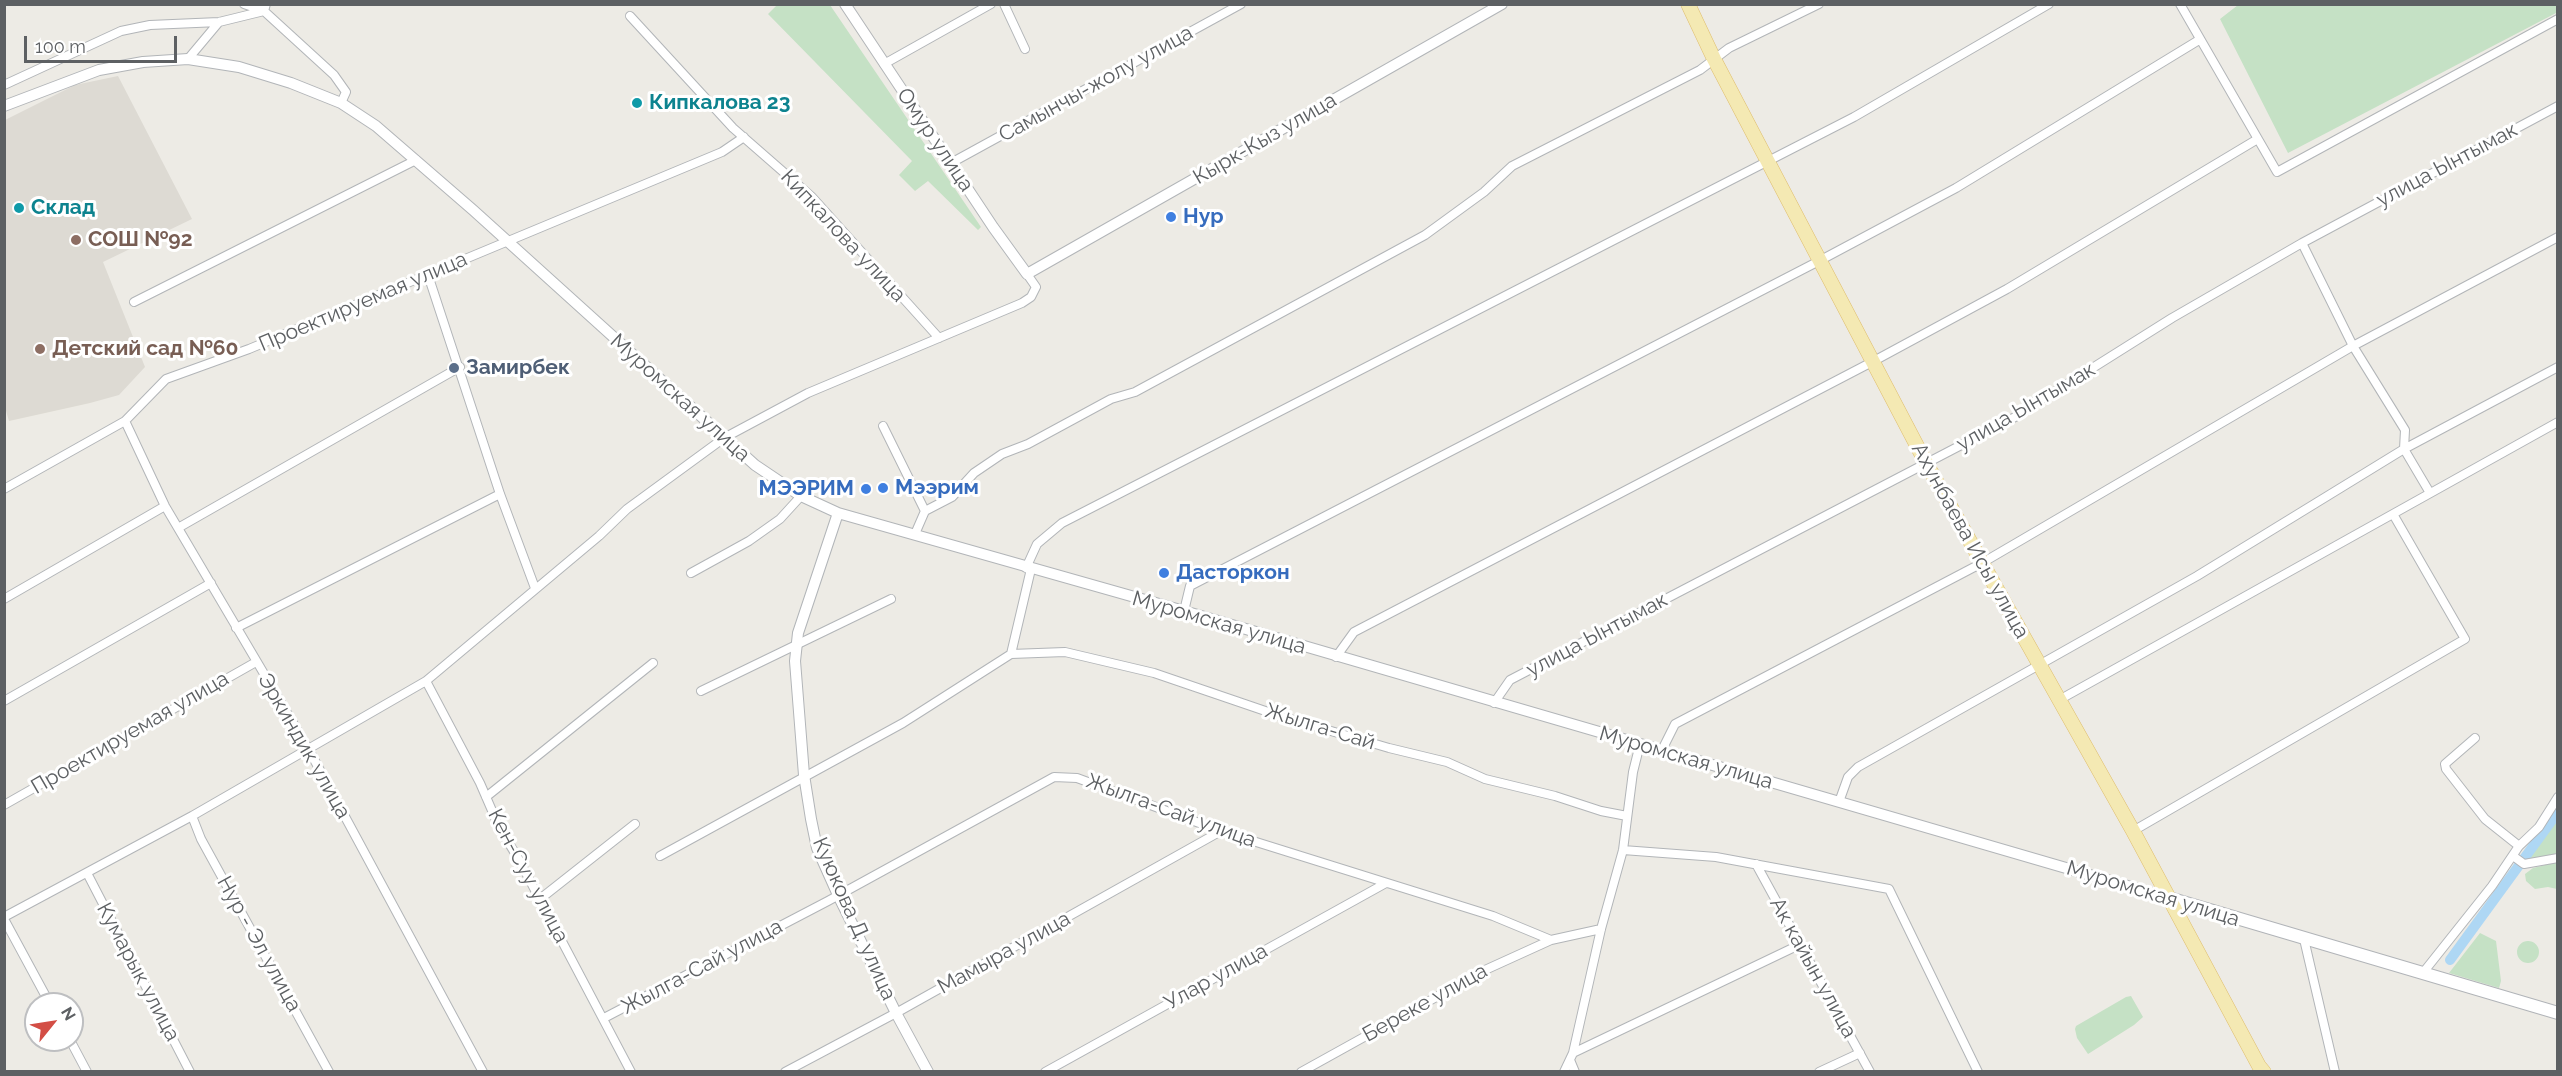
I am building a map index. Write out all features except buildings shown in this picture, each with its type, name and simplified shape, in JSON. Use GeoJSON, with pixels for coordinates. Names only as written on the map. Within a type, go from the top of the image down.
{"type":"FeatureCollection","features":[{"type":"Feature","properties":{"kind":"main road","name":"Ахунбаева Исы улица"},"geometry":{"type":"LineString","coordinates":[[1690,7],[1714,59],[1926,463],[2133,831],[2261,1070]]}},
{"type":"Feature","properties":{"kind":"main road","name":"Муромская улица"},"geometry":{"type":"LineString","coordinates":[[2169,898],[2558,1013]]}},
{"type":"Feature","properties":{"kind":"street"},"geometry":{"type":"LineString","coordinates":[[244,4],[265,8],[334,75],[345,92],[341,103]]}},
{"type":"Feature","properties":{"kind":"street","name":"Омур улица"},"geometry":{"type":"LineString","coordinates":[[845,4],[1027,274]]}},
{"type":"Feature","properties":{"kind":"street"},"geometry":{"type":"LineString","coordinates":[[884,64],[991,4]]}},
{"type":"Feature","properties":{"kind":"street"},"geometry":{"type":"LineString","coordinates":[[1004,4],[1025,49]]}},
{"type":"Feature","properties":{"kind":"street","name":"Самынчы-жолу улица"},"geometry":{"type":"LineString","coordinates":[[951,163],[1241,4]]}},
{"type":"Feature","properties":{"kind":"street","name":"Кырк-Кыз улица"},"geometry":{"type":"LineString","coordinates":[[1027,274],[1502,4]]}},
{"type":"Feature","properties":{"kind":"street"},"geometry":{"type":"LineString","coordinates":[[915,534],[925,511],[952,496],[974,473],[1002,454],[1029,444],[1111,399],[1135,392],[1425,236],[1484,192],[1512,166],[1700,70],[1729,48],[1819,4]]}},
{"type":"Feature","properties":{"kind":"street"},"geometry":{"type":"LineString","coordinates":[[660,856],[903,723],[1011,654],[1029,568],[1037,544],[1062,523],[1854,117],[2049,4]]}},
{"type":"Feature","properties":{"kind":"street"},"geometry":{"type":"LineString","coordinates":[[2180,4],[2256,140],[2277,172],[2558,19]]}},
{"type":"Feature","properties":{"kind":"street"},"geometry":{"type":"LineString","coordinates":[[4,85],[121,31],[150,25],[219,22],[265,8]]}},
{"type":"Feature","properties":{"kind":"street","name":"Кипкалова улица"},"geometry":{"type":"LineString","coordinates":[[630,16],[707,101],[812,197],[939,338]]}},
{"type":"Feature","properties":{"kind":"street"},"geometry":{"type":"LineString","coordinates":[[188,59],[219,22]]}},
{"type":"Feature","properties":{"kind":"street"},"geometry":{"type":"LineString","coordinates":[[1184,611],[1190,586],[1956,188],[2199,40]]}},
{"type":"Feature","properties":{"kind":"street","name":"Муромская улица"},"geometry":{"type":"LineString","coordinates":[[4,105],[99,70],[143,62],[188,59],[239,67],[291,83],[341,103],[376,126],[755,465],[801,496],[838,513],[1184,611],[2169,898]]}},
{"type":"Feature","properties":{"kind":"street","name":"улица Ынтымак"},"geometry":{"type":"LineString","coordinates":[[1494,703],[1510,680],[2017,416],[2030,404],[2048,396],[2172,318],[2302,243],[2558,106]]}},
{"type":"Feature","properties":{"kind":"street"},"geometry":{"type":"LineString","coordinates":[[507,242],[722,152],[744,137]]}},
{"type":"Feature","properties":{"kind":"street"},"geometry":{"type":"LineString","coordinates":[[1336,657],[1354,632],[1872,362],[2007,289],[2256,140]]}},
{"type":"Feature","properties":{"kind":"street"},"geometry":{"type":"LineString","coordinates":[[134,302],[416,160]]}},
{"type":"Feature","properties":{"kind":"street"},"geometry":{"type":"LineString","coordinates":[[1662,750],[1675,724],[1982,563],[2353,345],[2558,237]]}},
{"type":"Feature","properties":{"kind":"street","name":"Проектируемая улица"},"geometry":{"type":"LineString","coordinates":[[4,489],[125,421],[166,380],[249,350],[507,242]]}},
{"type":"Feature","properties":{"kind":"street"},"geometry":{"type":"LineString","coordinates":[[2302,243],[2353,345],[2405,430],[2404,449],[2430,493]]}},
{"type":"Feature","properties":{"kind":"street"},"geometry":{"type":"LineString","coordinates":[[44,992],[4,918],[192,816],[426,681],[599,536],[627,508],[724,438],[808,393],[1022,303],[1031,297],[1036,287],[1027,274]]}},
{"type":"Feature","properties":{"kind":"street"},"geometry":{"type":"LineString","coordinates":[[428,275],[500,494],[535,588]]}},
{"type":"Feature","properties":{"kind":"street"},"geometry":{"type":"LineString","coordinates":[[178,528],[460,367]]}},
{"type":"Feature","properties":{"kind":"street"},"geometry":{"type":"LineString","coordinates":[[1839,802],[1848,777],[1858,767],[2197,576],[2404,449],[2558,367]]}},
{"type":"Feature","properties":{"kind":"street","name":"Эркиндик улица"},"geometry":{"type":"LineString","coordinates":[[125,421],[165,506],[309,750],[483,1071]]}},
{"type":"Feature","properties":{"kind":"street"},"geometry":{"type":"LineString","coordinates":[[2059,700],[2558,422]]}},
{"type":"Feature","properties":{"kind":"street"},"geometry":{"type":"LineString","coordinates":[[883,426],[925,511]]}},
{"type":"Feature","properties":{"kind":"street"},"geometry":{"type":"LineString","coordinates":[[236,628],[500,494]]}},
{"type":"Feature","properties":{"kind":"street"},"geometry":{"type":"LineString","coordinates":[[691,573],[749,541],[772,524],[801,496]]}},
{"type":"Feature","properties":{"kind":"street"},"geometry":{"type":"LineString","coordinates":[[4,599],[165,506]]}},
{"type":"Feature","properties":{"kind":"street","name":"Куюкова Д. улица"},"geometry":{"type":"LineString","coordinates":[[838,513],[798,633],[795,661],[804,776],[817,848],[896,1013],[928,1071]]}},
{"type":"Feature","properties":{"kind":"street"},"geometry":{"type":"LineString","coordinates":[[2133,831],[2465,639],[2393,514]]}},
{"type":"Feature","properties":{"kind":"street"},"geometry":{"type":"LineString","coordinates":[[4,701],[211,583]]}},
{"type":"Feature","properties":{"kind":"street"},"geometry":{"type":"LineString","coordinates":[[701,691],[797,642],[891,599]]}},
{"type":"Feature","properties":{"kind":"street","name":"Жылга-Сай"},"geometry":{"type":"LineString","coordinates":[[1011,654],[1065,652],[1154,673],[1280,716],[1389,748],[1447,762],[1485,779],[1627,816]]}},
{"type":"Feature","properties":{"kind":"street","name":"Проектируемая улица"},"geometry":{"type":"LineString","coordinates":[[4,805],[256,662]]}},
{"type":"Feature","properties":{"kind":"street"},"geometry":{"type":"LineString","coordinates":[[486,797],[653,663]]}},
{"type":"Feature","properties":{"kind":"street","name":"Кен-Суу улица"},"geometry":{"type":"LineString","coordinates":[[426,681],[500,829],[540,899],[631,1071]]}},
{"type":"Feature","properties":{"kind":"street"},"geometry":{"type":"LineString","coordinates":[[2475,738],[2445,764],[2446,769],[2485,819],[2519,846]]}},
{"type":"Feature","properties":{"kind":"street"},"geometry":{"type":"LineString","coordinates":[[1564,1071],[1571,1057],[1601,929],[1623,850],[1633,772],[1640,744]]}},
{"type":"Feature","properties":{"kind":"street","name":"Жылга-Сай улица"},"geometry":{"type":"LineString","coordinates":[[604,1018],[838,895],[1054,777],[1077,778],[1221,831],[1493,916],[1551,940]]}},
{"type":"Feature","properties":{"kind":"street"},"geometry":{"type":"LineString","coordinates":[[2422,974],[2519,860],[2519,846],[2539,827],[2558,797]]}},
{"type":"Feature","properties":{"kind":"street","name":"Нур - Эл улица"},"geometry":{"type":"LineString","coordinates":[[192,816],[201,839],[328,1071]]}},
{"type":"Feature","properties":{"kind":"street"},"geometry":{"type":"LineString","coordinates":[[540,899],[635,824]]}},
{"type":"Feature","properties":{"kind":"street","name":"Мамыра улица"},"geometry":{"type":"LineString","coordinates":[[785,1071],[896,1013],[1221,831]]}},
{"type":"Feature","properties":{"kind":"street"},"geometry":{"type":"LineString","coordinates":[[1623,850],[1716,857],[1889,889],[1978,1071]]}},
{"type":"Feature","properties":{"kind":"street"},"geometry":{"type":"LineString","coordinates":[[2519,860],[2558,858]]}},
{"type":"Feature","properties":{"kind":"street","name":"Ак кайын улица"},"geometry":{"type":"LineString","coordinates":[[1756,864],[1870,1071]]}},
{"type":"Feature","properties":{"kind":"street","name":"Кумарык улица"},"geometry":{"type":"LineString","coordinates":[[87,873],[190,1071]]}},
{"type":"Feature","properties":{"kind":"street","name":"Улар улица"},"geometry":{"type":"LineString","coordinates":[[1045,1071],[1386,883]]}},
{"type":"Feature","properties":{"kind":"street"},"geometry":{"type":"LineString","coordinates":[[1551,940],[1601,929]]}},
{"type":"Feature","properties":{"kind":"street"},"geometry":{"type":"LineString","coordinates":[[2304,939],[2336,1071]]}},
{"type":"Feature","properties":{"kind":"street","name":"Береке улица"},"geometry":{"type":"LineString","coordinates":[[1301,1071],[1485,970],[1551,940]]}},
{"type":"Feature","properties":{"kind":"street"},"geometry":{"type":"LineString","coordinates":[[1571,1057],[1799,945]]}},
{"type":"Feature","properties":{"kind":"street"},"geometry":{"type":"LineString","coordinates":[[77,1052],[87,1071]]}},
{"type":"Feature","properties":{"kind":"street"},"geometry":{"type":"LineString","coordinates":[[1819,1071],[1860,1053]]}},
{"type":"Feature","properties":{"kind":"street"},"geometry":{"type":"LineString","coordinates":[[1571,1057],[1575,1071]]}},
{"type":"Feature","properties":{"kind":"shaded area","name":"СОШ №92"},"geometry":{"type":"Polygon","coordinates":[[[118,76],[192,219],[103,262],[145,367],[119,395],[9,421],[4,404],[5,120],[75,85],[118,76]]]}},
{"type":"Feature","properties":{"kind":"green space"},"geometry":{"type":"Polygon","coordinates":[[[2557,4],[2558,12],[2288,153],[2220,19],[2238,5],[2557,4]]]}},
{"type":"Feature","properties":{"kind":"green space"},"geometry":{"type":"Polygon","coordinates":[[[777,5],[830,5],[981,227],[978,230],[928,181],[915,191],[899,175],[912,161],[768,14],[777,5]]]}},
{"type":"Feature","properties":{"kind":"green space"},"geometry":{"type":"Polygon","coordinates":[[[2557,819],[2557,853],[2540,859],[2526,859],[2557,819]]]}},
{"type":"Feature","properties":{"kind":"green space"},"geometry":{"type":"Polygon","coordinates":[[[2557,862],[2557,889],[2548,887],[2535,889],[2526,881],[2525,874],[2533,868],[2557,862]]]}},
{"type":"Feature","properties":{"kind":"green space"},"geometry":{"type":"Polygon","coordinates":[[[2480,933],[2496,941],[2501,981],[2499,988],[2449,973],[2480,933]]]}},
{"type":"Feature","properties":{"kind":"green space"},"geometry":{"type":"Polygon","coordinates":[[[2528,941],[2536,944],[2539,952],[2536,960],[2528,963],[2520,960],[2517,952],[2520,944],[2528,941]]]}},
{"type":"Feature","properties":{"kind":"green space"},"geometry":{"type":"Polygon","coordinates":[[[2131,996],[2143,1017],[2088,1054],[2077,1038],[2076,1026],[2131,996]]]}},
{"type":"Feature","properties":{"kind":"waterway"},"geometry":{"type":"LineString","coordinates":[[2450,960],[2558,812]]}},
{"type":"Feature","properties":{"kind":"place","name":"Кипкалова 23"},"geometry":{"type":"Point","coordinates":[637,103]}},
{"type":"Feature","properties":{"kind":"place","name":"Склад"},"geometry":{"type":"Point","coordinates":[19,208]}},
{"type":"Feature","properties":{"kind":"place","name":"Нур"},"geometry":{"type":"Point","coordinates":[1171,217]}},
{"type":"Feature","properties":{"kind":"place","name":"СОШ №92"},"geometry":{"type":"Point","coordinates":[76,240]}},
{"type":"Feature","properties":{"kind":"place","name":"Детский сад №60"},"geometry":{"type":"Point","coordinates":[40,349]}},
{"type":"Feature","properties":{"kind":"place","name":"Замирбек"},"geometry":{"type":"Point","coordinates":[454,368]}},
{"type":"Feature","properties":{"kind":"place","name":"Мээрим"},"geometry":{"type":"Point","coordinates":[883,488]}},
{"type":"Feature","properties":{"kind":"place","name":"МЭЭРИМ"},"geometry":{"type":"Point","coordinates":[866,489]}},
{"type":"Feature","properties":{"kind":"place","name":"Дасторкон"},"geometry":{"type":"Point","coordinates":[1164,573]}}]}
